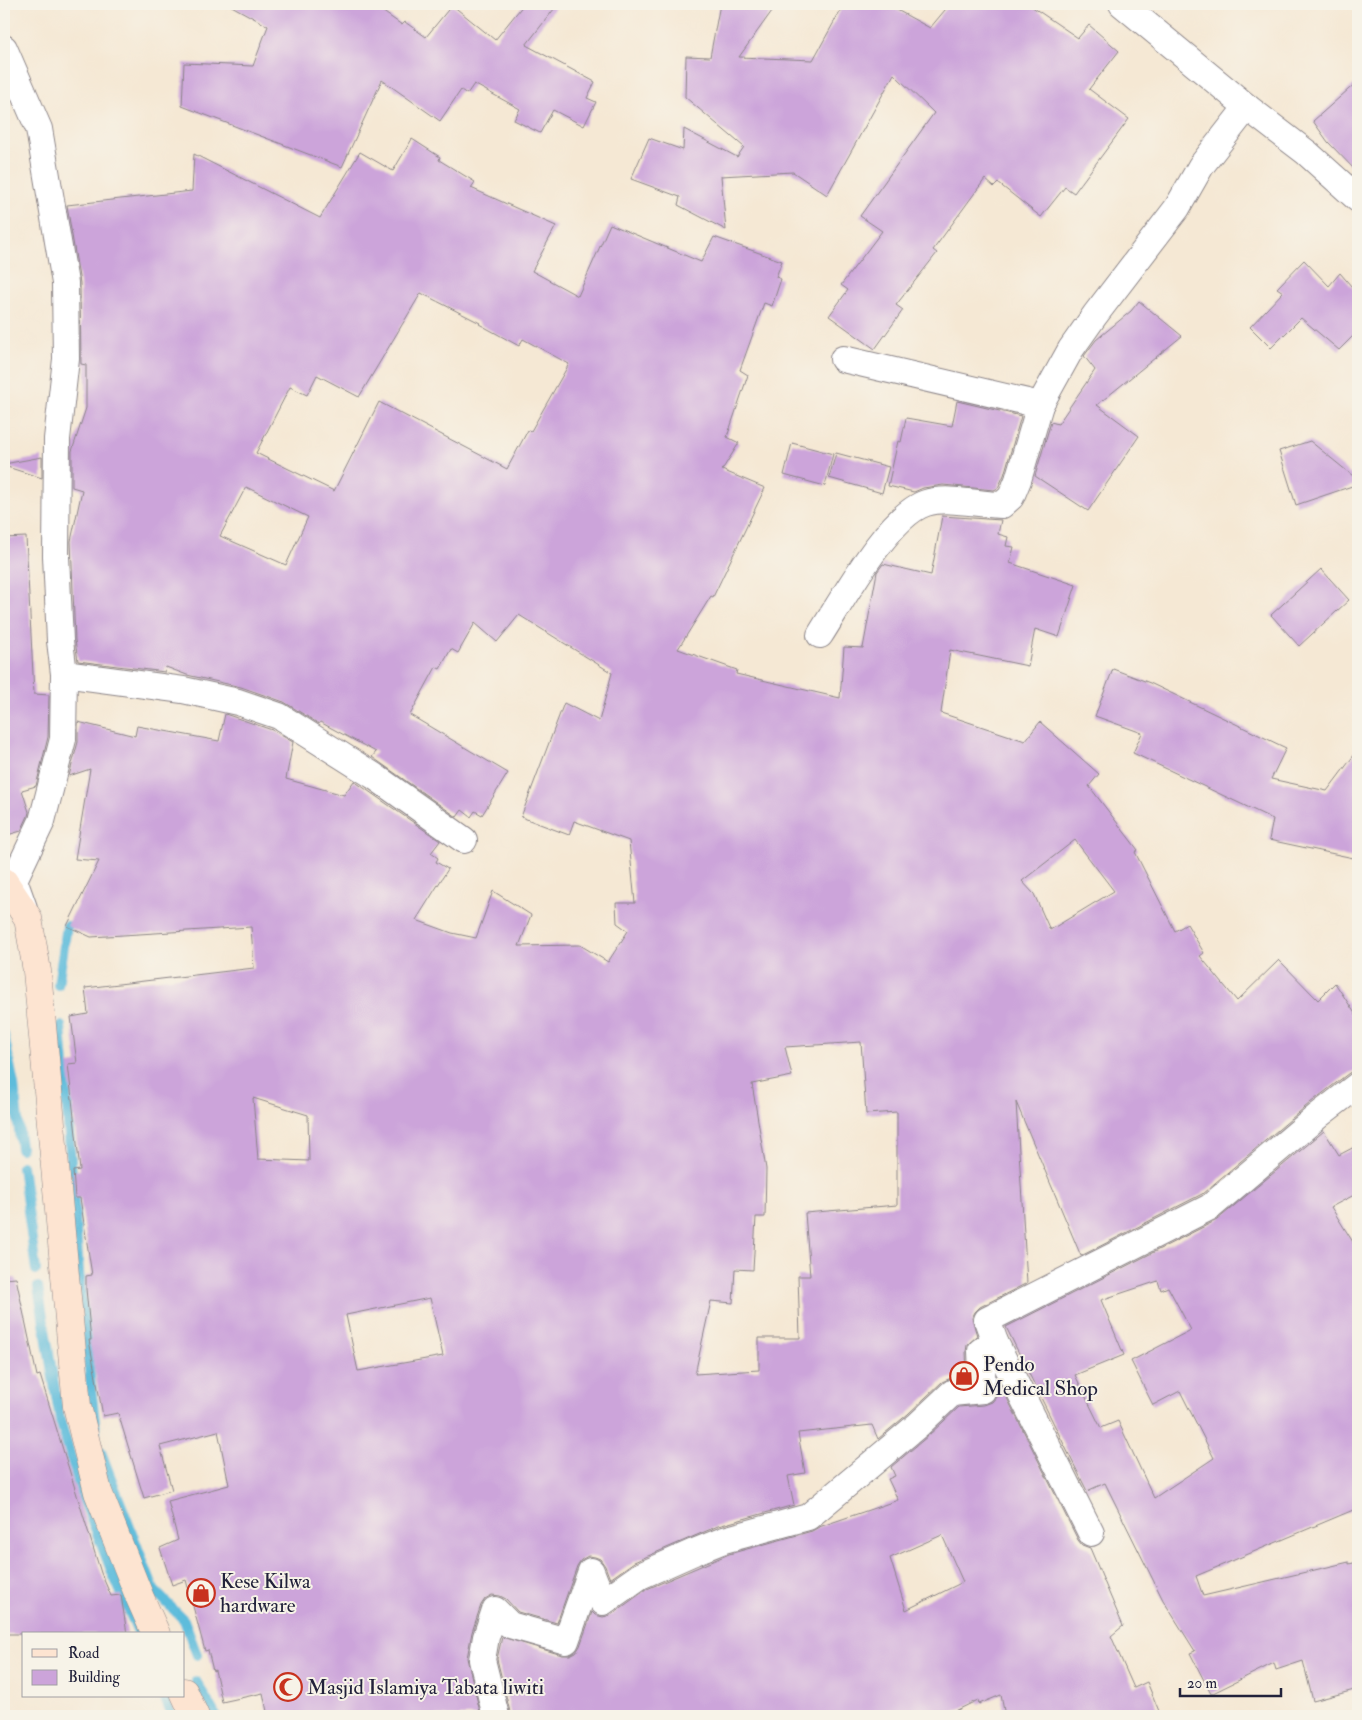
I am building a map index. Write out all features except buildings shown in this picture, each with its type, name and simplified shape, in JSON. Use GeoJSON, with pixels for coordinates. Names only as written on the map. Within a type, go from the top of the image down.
{"type":"FeatureCollection","features":[{"type":"Feature","properties":{"kind":"main road"},"geometry":{"type":"LineString","coordinates":[[4,882],[28,918],[38,971],[77,1406],[98,1492],[155,1632]]}},
{"type":"Feature","properties":{"kind":"main road"},"geometry":{"type":"LineString","coordinates":[[185,1694],[195,1716]]}},
{"type":"Feature","properties":{"kind":"street"},"geometry":{"type":"LineString","coordinates":[[1122,4],[1247,107],[1307,153],[1358,199]]}},
{"type":"Feature","properties":{"kind":"street"},"geometry":{"type":"LineString","coordinates":[[4,48],[39,129],[65,283],[66,359],[57,439],[56,546],[60,641],[64,674],[63,739],[42,821],[14,880],[28,918]]}},
{"type":"Feature","properties":{"kind":"street"},"geometry":{"type":"LineString","coordinates":[[820,635],[881,540],[903,517],[924,504],[943,500],[982,505],[1002,505],[1011,497],[1018,480],[1040,405],[1071,349],[1177,208],[1201,166],[1247,107]]}},
{"type":"Feature","properties":{"kind":"street"},"geometry":{"type":"LineString","coordinates":[[843,359],[1040,405]]}},
{"type":"Feature","properties":{"kind":"street"},"geometry":{"type":"LineString","coordinates":[[64,674],[183,690],[238,702],[279,716],[374,776],[464,840]]}},
{"type":"Feature","properties":{"kind":"street"},"geometry":{"type":"LineString","coordinates":[[1091,1533],[995,1342],[986,1320],[1210,1207],[1319,1115],[1358,1085]]}},
{"type":"Feature","properties":{"kind":"street"},"geometry":{"type":"LineString","coordinates":[[496,1716],[482,1660],[486,1637],[495,1610],[510,1625],[566,1641],[590,1571],[603,1602],[640,1576],[694,1552],[724,1540],[808,1517],[918,1425],[952,1393],[984,1390],[981,1351],[995,1342]]}},
{"type":"Feature","properties":{"kind":"waterway"},"geometry":{"type":"LineString","coordinates":[[58,985],[67,926]]}},
{"type":"Feature","properties":{"kind":"waterway"},"geometry":{"type":"LineString","coordinates":[[61,1026],[81,1299],[96,1431]]}},
{"type":"Feature","properties":{"kind":"waterway"},"geometry":{"type":"LineString","coordinates":[[4,1035],[14,1085],[21,1149]]}},
{"type":"Feature","properties":{"kind":"waterway"},"geometry":{"type":"LineString","coordinates":[[22,1166],[36,1270]]}},
{"type":"Feature","properties":{"kind":"waterway"},"geometry":{"type":"LineString","coordinates":[[38,1287],[60,1420],[83,1497],[111,1570],[138,1632]]}},
{"type":"Feature","properties":{"kind":"waterway"},"geometry":{"type":"LineString","coordinates":[[101,1452],[154,1590],[184,1620],[197,1655]]}},
{"type":"Feature","properties":{"kind":"waterway"},"geometry":{"type":"LineString","coordinates":[[196,1681],[216,1716]]}},
{"type":"Feature","properties":{"kind":"waterway"},"geometry":{"type":"LineString","coordinates":[[165,1698],[172,1716]]}},
{"type":"Feature","properties":{"kind":"place","name":"Pendo Medical Shop"},"geometry":{"type":"Point","coordinates":[964,1376]}},
{"type":"Feature","properties":{"kind":"place","name":"Kese Kilwa hardware"},"geometry":{"type":"Point","coordinates":[201,1593]}},
{"type":"Feature","properties":{"kind":"place","name":"Masjid Islamiya Tabata liwiti"},"geometry":{"type":"Point","coordinates":[288,1687]}}]}
